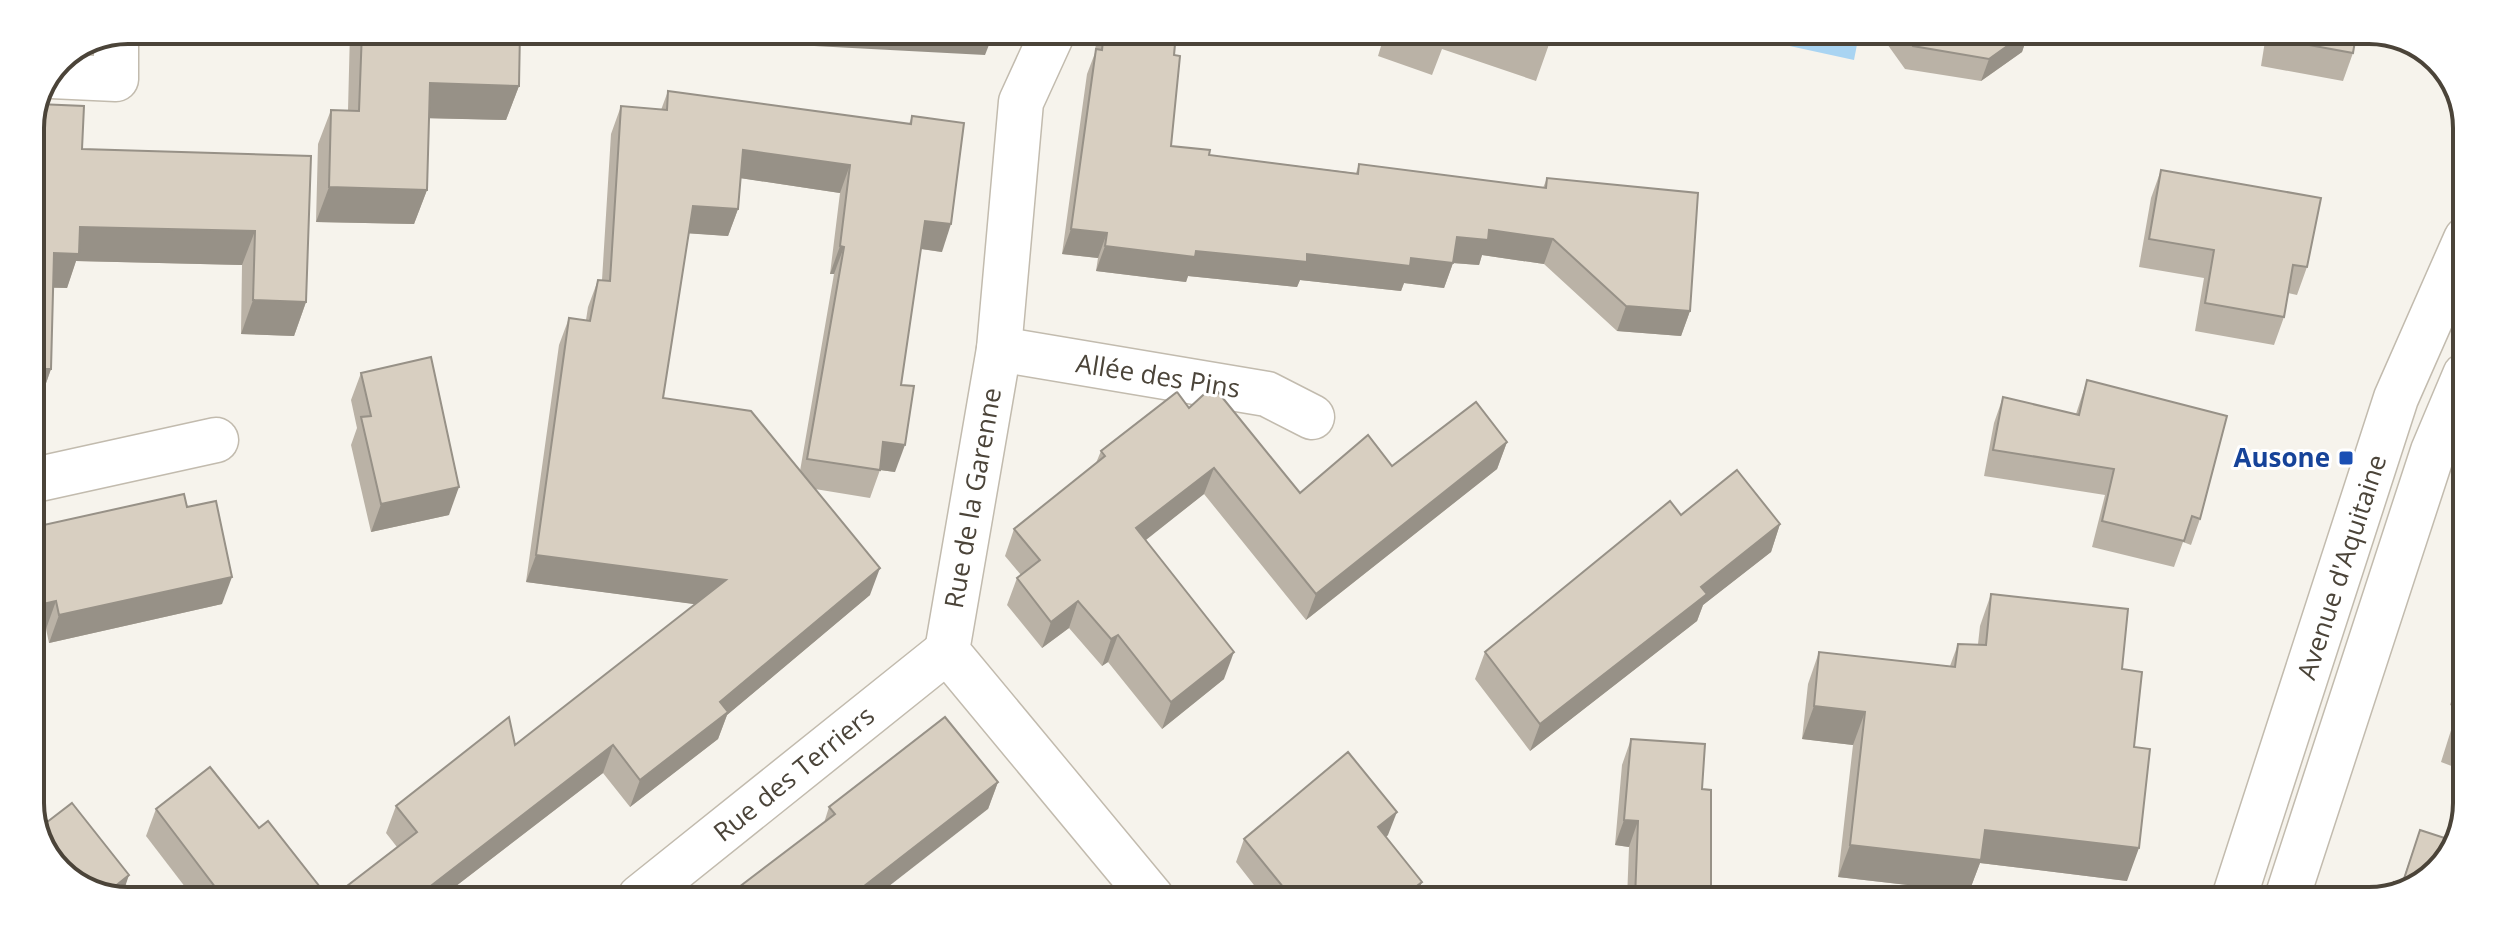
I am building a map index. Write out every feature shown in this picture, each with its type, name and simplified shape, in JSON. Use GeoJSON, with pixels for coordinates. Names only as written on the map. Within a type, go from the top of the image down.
{"type":"FeatureCollection","features":[{"type":"Feature","properties":{"kind":"street","name":"Rue de la Garenne"},"geometry":{"type":"LineString","coordinates":[[947,651],[999,349],[1021,102],[1048,44]]}},
{"type":"Feature","properties":{"kind":"street"},"geometry":{"type":"LineString","coordinates":[[62,77],[116,79],[116,46]]}},
{"type":"Feature","properties":{"kind":"street","name":"Avenue d'Aquitaine"},"geometry":{"type":"LineString","coordinates":[[2238,887],[2396,398],[2453,269]]}},
{"type":"Feature","properties":{"kind":"street","name":"Allée des Pins"},"geometry":{"type":"LineString","coordinates":[[999,349],[1267,394],[1312,417]]}},
{"type":"Feature","properties":{"kind":"street","name":"Avenue d'Aquitaine"},"geometry":{"type":"LineString","coordinates":[[2291,887],[2433,451],[2453,404]]}},
{"type":"Feature","properties":{"kind":"street"},"geometry":{"type":"LineString","coordinates":[[44,478],[216,440]]}},
{"type":"Feature","properties":{"kind":"street"},"geometry":{"type":"LineString","coordinates":[[947,651],[1143,887]]}},
{"type":"Feature","properties":{"kind":"street","name":"Rue des Terriers"},"geometry":{"type":"LineString","coordinates":[[652,887],[947,651]]}},
{"type":"Feature","properties":{"kind":"water"},"geometry":{"type":"Polygon","coordinates":[[[1785,44],[1857,44],[1854,60],[1785,44]]]}},
{"type":"Feature","properties":{"kind":"building"},"geometry":{"type":"Polygon","coordinates":[[[362,44],[520,44],[519,86],[430,83],[427,190],[329,187],[331,110],[359,111],[362,44]]]}},
{"type":"Feature","properties":{"kind":"building"},"geometry":{"type":"Polygon","coordinates":[[[1103,44],[1175,44],[1174,55],[1180,56],[1171,146],[1210,150],[1209,155],[1358,174],[1359,164],[1546,188],[1547,178],[1698,193],[1690,311],[1626,306],[1553,239],[1489,230],[1488,240],[1457,237],[1453,263],[1411,258],[1410,266],[1307,254],[1307,262],[1196,251],[1195,257],[1105,246],[1107,233],[1071,229],[1096,49],[1102,50],[1103,44]]]}},
{"type":"Feature","properties":{"kind":"building"},"geometry":{"type":"Polygon","coordinates":[[[1912,44],[2010,44],[1989,59],[1912,44]]]}},
{"type":"Feature","properties":{"kind":"building"},"geometry":{"type":"Polygon","coordinates":[[[2304,44],[2354,44],[2353,53],[2304,44]]]}},
{"type":"Feature","properties":{"kind":"building"},"geometry":{"type":"Polygon","coordinates":[[[668,91],[911,124],[912,116],[964,123],[951,224],[925,221],[901,385],[914,386],[905,445],[883,442],[880,470],[807,459],[844,247],[840,246],[850,165],[743,150],[738,209],[693,206],[663,398],[751,411],[880,568],[720,702],[728,712],[640,780],[613,745],[429,887],[346,887],[417,832],[396,806],[509,717],[515,745],[726,580],[536,555],[569,318],[590,321],[598,280],[610,281],[621,106],[667,110],[668,91]]]}},
{"type":"Feature","properties":{"kind":"building"},"geometry":{"type":"Polygon","coordinates":[[[48,104],[84,106],[82,149],[311,156],[306,302],[253,300],[255,231],[80,227],[79,254],[54,253],[51,369],[44,369],[44,128],[48,104]]]}},
{"type":"Feature","properties":{"kind":"building"},"geometry":{"type":"Polygon","coordinates":[[[2161,170],[2321,198],[2307,267],[2293,265],[2284,317],[2205,303],[2214,250],[2149,239],[2161,170]]]}},
{"type":"Feature","properties":{"kind":"building"},"geometry":{"type":"Polygon","coordinates":[[[431,357],[459,487],[381,504],[361,417],[371,416],[361,373],[431,357]]]}},
{"type":"Feature","properties":{"kind":"building"},"geometry":{"type":"Polygon","coordinates":[[[2087,380],[2227,416],[2200,519],[2192,516],[2184,541],[2102,521],[2114,469],[1993,450],[2003,397],[2079,415],[2087,380]]]}},
{"type":"Feature","properties":{"kind":"building"},"geometry":{"type":"Polygon","coordinates":[[[1213,386],[1300,493],[1368,435],[1392,466],[1476,402],[1507,442],[1316,594],[1214,468],[1136,528],[1234,652],[1171,702],[1118,635],[1111,639],[1078,601],[1051,622],[1017,578],[1040,560],[1014,529],[1105,456],[1101,451],[1177,392],[1189,408],[1213,386]]]}},
{"type":"Feature","properties":{"kind":"building"},"geometry":{"type":"Polygon","coordinates":[[[1737,470],[1780,524],[1701,587],[1707,594],[1540,724],[1485,652],[1670,501],[1681,515],[1737,470]]]}},
{"type":"Feature","properties":{"kind":"building"},"geometry":{"type":"Polygon","coordinates":[[[184,494],[187,507],[216,501],[232,577],[59,615],[56,601],[44,604],[44,525],[184,494]]]}},
{"type":"Feature","properties":{"kind":"building"},"geometry":{"type":"Polygon","coordinates":[[[1991,594],[2128,609],[2122,669],[2142,672],[2134,747],[2150,749],[2139,848],[1985,830],[1981,860],[1850,845],[1865,712],[1814,706],[1819,652],[1955,667],[1958,644],[1986,645],[1991,594]]]}},
{"type":"Feature","properties":{"kind":"building"},"geometry":{"type":"Polygon","coordinates":[[[945,717],[998,782],[863,887],[739,887],[835,814],[829,807],[945,717]]]}},
{"type":"Feature","properties":{"kind":"building"},"geometry":{"type":"Polygon","coordinates":[[[1631,739],[1705,744],[1702,789],[1711,790],[1711,887],[1635,887],[1638,821],[1624,820],[1631,739]]]}},
{"type":"Feature","properties":{"kind":"building"},"geometry":{"type":"Polygon","coordinates":[[[1348,752],[1397,812],[1378,827],[1422,882],[1416,887],[1283,887],[1244,839],[1348,752]]]}},
{"type":"Feature","properties":{"kind":"building"},"geometry":{"type":"Polygon","coordinates":[[[210,767],[259,828],[268,821],[320,887],[215,887],[156,809],[210,767]]]}},
{"type":"Feature","properties":{"kind":"building"},"geometry":{"type":"Polygon","coordinates":[[[72,803],[129,875],[116,886],[101,883],[81,873],[61,854],[47,822],[72,803]]]}},
{"type":"Feature","properties":{"kind":"building"},"geometry":{"type":"Polygon","coordinates":[[[2420,830],[2445,838],[2439,850],[2420,870],[2404,879],[2420,830]]]}},
{"type":"Feature","properties":{"kind":"place","name":"Ausone"},"geometry":{"type":"Point","coordinates":[2346,458]}}]}
